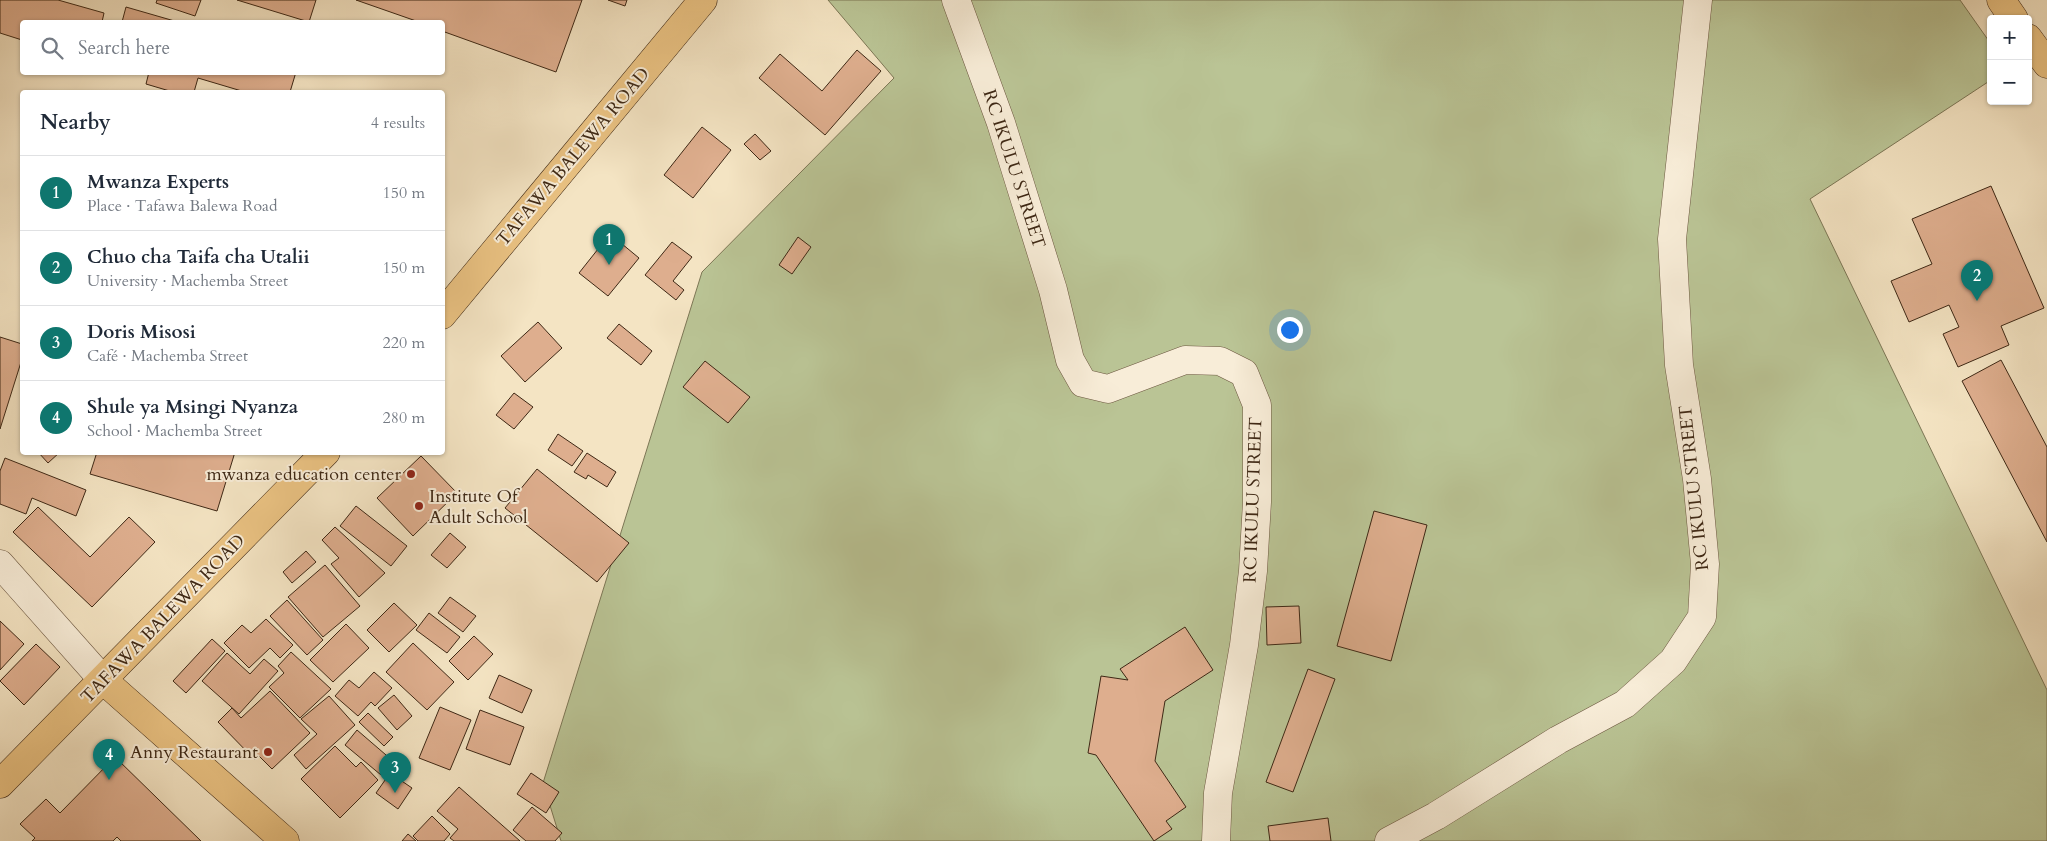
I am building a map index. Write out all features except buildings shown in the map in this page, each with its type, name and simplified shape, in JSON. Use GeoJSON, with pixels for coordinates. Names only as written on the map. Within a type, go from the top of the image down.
{"type":"FeatureCollection","features":[{"type":"Feature","properties":{"kind":"main road"},"geometry":{"type":"LineString","coordinates":[[2001,0],[2011,15]]}},
{"type":"Feature","properties":{"kind":"main road","name":"TAFAWA BALEWA ROAD"},"geometry":{"type":"LineString","coordinates":[[445,311],[703,2]]}},
{"type":"Feature","properties":{"kind":"main road"},"geometry":{"type":"LineString","coordinates":[[2032,43],[2047,64]]}},
{"type":"Feature","properties":{"kind":"main road","name":"TAFAWA BALEWA ROAD"},"geometry":{"type":"LineString","coordinates":[[0,784],[323,455]]}},
{"type":"Feature","properties":{"kind":"main road"},"geometry":{"type":"LineString","coordinates":[[103,680],[285,841]]}},
{"type":"Feature","properties":{"kind":"lane","name":"RC IKULU STREET"},"geometry":{"type":"LineString","coordinates":[[956,0],[1001,123],[1053,290],[1070,360],[1083,383],[1108,389],[1185,360],[1220,361],[1244,373],[1257,405],[1257,502],[1253,571],[1244,645],[1218,793],[1216,841]]}},
{"type":"Feature","properties":{"kind":"lane","name":"RC IKULU STREET"},"geometry":{"type":"LineString","coordinates":[[1389,841],[1436,816],[1558,740],[1625,704],[1674,661],[1702,617],[1705,564],[1697,479],[1678,365],[1672,239],[1698,0]]}},
{"type":"Feature","properties":{"kind":"lane"},"geometry":{"type":"LineString","coordinates":[[0,564],[103,680]]}},
{"type":"Feature","properties":{"kind":"green space"},"geometry":{"type":"Polygon","coordinates":[[[828,0],[1960,0],[1987,38],[1987,83],[1810,199],[2047,690],[2047,841],[561,841],[543,783],[702,272],[894,78],[828,0]]]}},
{"type":"Feature","properties":{"kind":"place","name":"Mwanza Experts"},"geometry":{"type":"Point","coordinates":[609,265]}},
{"type":"Feature","properties":{"kind":"place","name":"Chuo cha Taifa cha Utalii"},"geometry":{"type":"Point","coordinates":[1977,301]}},
{"type":"Feature","properties":{"kind":"place","name":"mwanza education center"},"geometry":{"type":"Point","coordinates":[411,474]}},
{"type":"Feature","properties":{"kind":"place","name":"Institute Of Adult School"},"geometry":{"type":"Point","coordinates":[419,506]}},
{"type":"Feature","properties":{"kind":"place","name":"Anny Restaurant"},"geometry":{"type":"Point","coordinates":[268,752]}},
{"type":"Feature","properties":{"kind":"place","name":"Shule ya Msingi Nyanza"},"geometry":{"type":"Point","coordinates":[109,780]}},
{"type":"Feature","properties":{"kind":"place","name":"Doris Misosi"},"geometry":{"type":"Point","coordinates":[395,793]}}]}
